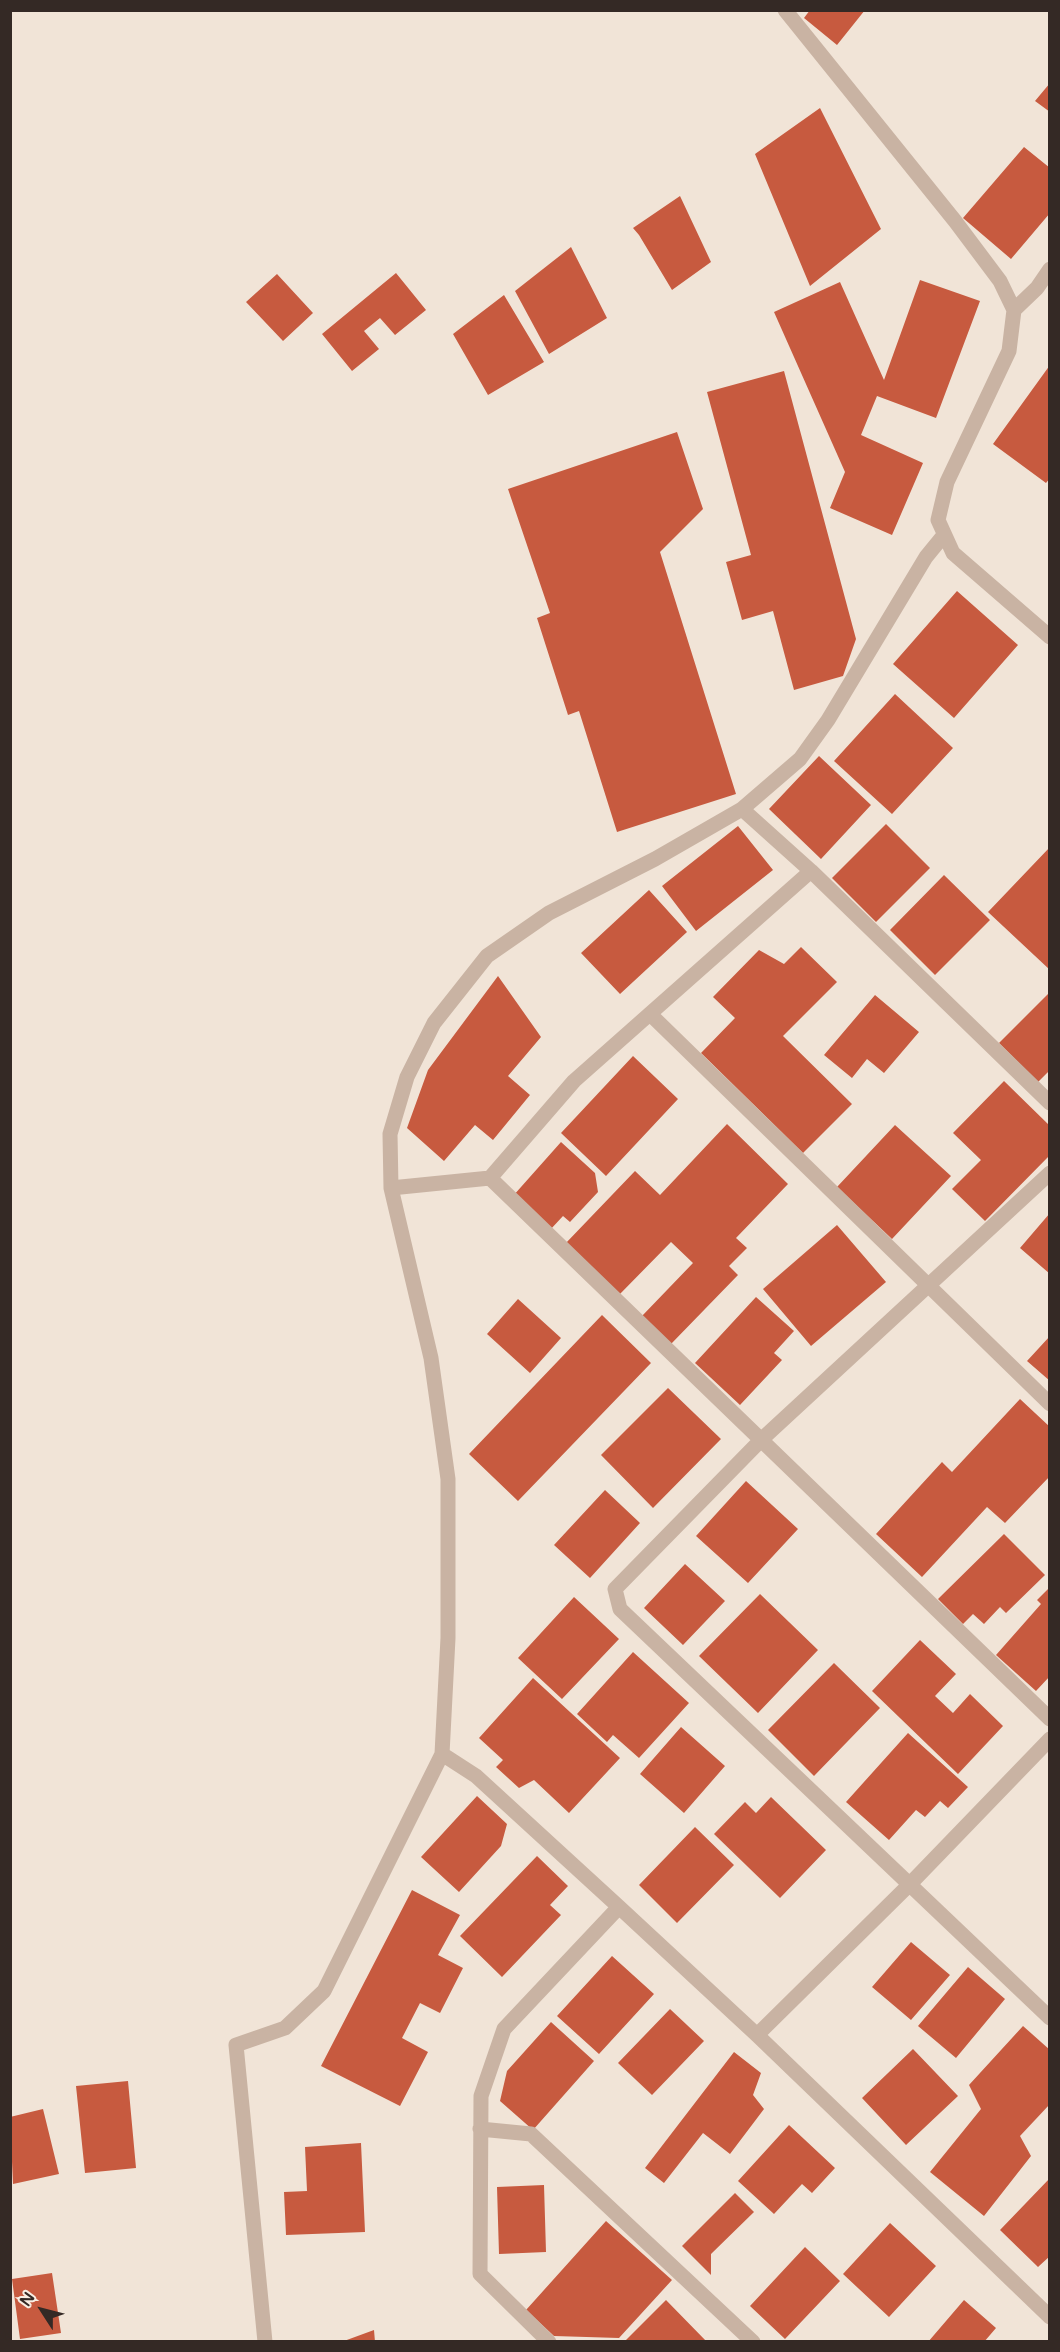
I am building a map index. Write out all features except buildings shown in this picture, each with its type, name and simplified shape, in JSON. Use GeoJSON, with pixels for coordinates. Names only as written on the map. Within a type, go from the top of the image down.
{"type":"FeatureCollection","features":[{"type":"Feature","properties":{"kind":"street"},"geometry":{"type":"LineString","coordinates":[[785,10],[955,221],[1000,280],[1014,310],[1009,351],[947,482],[938,520],[953,553],[1050,637]]}},
{"type":"Feature","properties":{"kind":"street"},"geometry":{"type":"LineString","coordinates":[[1014,310],[1037,288],[1050,268]]}},
{"type":"Feature","properties":{"kind":"street"},"geometry":{"type":"LineString","coordinates":[[265,2342],[236,2045],[285,2028],[324,1991],[442,1754],[448,1638],[448,1479],[431,1358],[392,1188],[390,1134],[407,1077],[434,1023],[487,956],[549,913],[655,859],[742,809],[800,759],[828,720],[926,557],[944,535]]}},
{"type":"Feature","properties":{"kind":"street"},"geometry":{"type":"LineString","coordinates":[[742,809],[811,871],[1050,1103]]}},
{"type":"Feature","properties":{"kind":"street"},"geometry":{"type":"LineString","coordinates":[[392,1188],[490,1178],[574,1081],[811,871]]}},
{"type":"Feature","properties":{"kind":"street"},"geometry":{"type":"LineString","coordinates":[[650,1014],[926,1287],[1050,1404]]}},
{"type":"Feature","properties":{"kind":"street"},"geometry":{"type":"LineString","coordinates":[[1050,1173],[761,1440],[615,1589],[620,1610],[1050,2018]]}},
{"type":"Feature","properties":{"kind":"street"},"geometry":{"type":"LineString","coordinates":[[490,1178],[1050,1719]]}},
{"type":"Feature","properties":{"kind":"street"},"geometry":{"type":"LineString","coordinates":[[757,2035],[910,1884],[1050,1739]]}},
{"type":"Feature","properties":{"kind":"street"},"geometry":{"type":"LineString","coordinates":[[442,1754],[476,1776],[619,1907],[757,2035],[1050,2317]]}},
{"type":"Feature","properties":{"kind":"street"},"geometry":{"type":"LineString","coordinates":[[549,2342],[480,2274],[481,2096],[504,2029],[619,1907]]}},
{"type":"Feature","properties":{"kind":"street"},"geometry":{"type":"LineString","coordinates":[[480,2129],[531,2134],[753,2342]]}}]}
